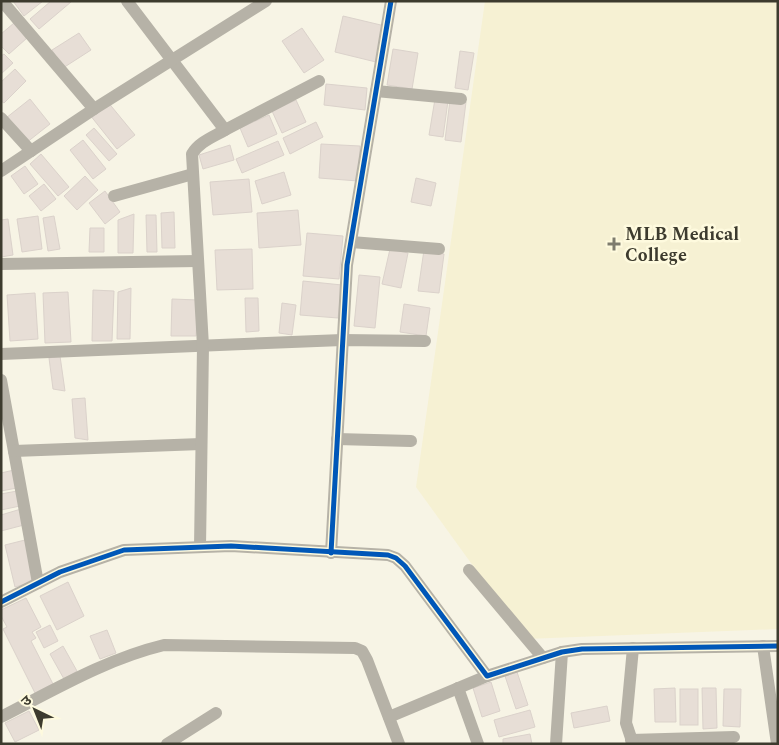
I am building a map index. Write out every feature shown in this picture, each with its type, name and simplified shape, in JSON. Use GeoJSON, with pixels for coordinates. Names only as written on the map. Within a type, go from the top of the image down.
{"type":"FeatureCollection","features":[{"type":"Feature","properties":{"kind":"street"},"geometry":{"type":"LineString","coordinates":[[2,1],[94,109]]}},
{"type":"Feature","properties":{"kind":"street"},"geometry":{"type":"LineString","coordinates":[[127,1],[225,130]]}},
{"type":"Feature","properties":{"kind":"street"},"geometry":{"type":"LineString","coordinates":[[1,171],[94,109],[171,61],[248,6],[266,1]]}},
{"type":"Feature","properties":{"kind":"street"},"geometry":{"type":"LineString","coordinates":[[331,553],[346,265],[391,1]]}},
{"type":"Feature","properties":{"kind":"street"},"geometry":{"type":"LineString","coordinates":[[200,547],[202,346],[192,154],[196,148],[225,130],[319,81]]}},
{"type":"Feature","properties":{"kind":"street"},"geometry":{"type":"LineString","coordinates":[[376,91],[461,99]]}},
{"type":"Feature","properties":{"kind":"street"},"geometry":{"type":"LineString","coordinates":[[1,118],[31,152]]}},
{"type":"Feature","properties":{"kind":"street"},"geometry":{"type":"LineString","coordinates":[[114,196],[193,174]]}},
{"type":"Feature","properties":{"kind":"street"},"geometry":{"type":"LineString","coordinates":[[351,242],[439,249]]}},
{"type":"Feature","properties":{"kind":"street"},"geometry":{"type":"LineString","coordinates":[[1,264],[198,261]]}},
{"type":"Feature","properties":{"kind":"street"},"geometry":{"type":"LineString","coordinates":[[1,354],[342,340],[425,341]]}},
{"type":"Feature","properties":{"kind":"street"},"geometry":{"type":"LineString","coordinates":[[1,380],[4,407],[38,583]]}},
{"type":"Feature","properties":{"kind":"street"},"geometry":{"type":"LineString","coordinates":[[337,439],[411,442]]}},
{"type":"Feature","properties":{"kind":"street"},"geometry":{"type":"LineString","coordinates":[[14,451],[201,444]]}},
{"type":"Feature","properties":{"kind":"street"},"geometry":{"type":"LineString","coordinates":[[1,602],[60,572],[124,550],[230,546],[388,555],[396,558],[405,566],[487,676]]}},
{"type":"Feature","properties":{"kind":"street"},"geometry":{"type":"LineString","coordinates":[[468,570],[542,658]]}},
{"type":"Feature","properties":{"kind":"street"},"geometry":{"type":"LineString","coordinates":[[1,717],[99,667],[137,652],[164,645],[354,648],[362,652],[399,744]]}},
{"type":"Feature","properties":{"kind":"street"},"geometry":{"type":"LineString","coordinates":[[763,646],[777,744]]}},
{"type":"Feature","properties":{"kind":"street"},"geometry":{"type":"LineString","coordinates":[[389,717],[487,676],[562,652],[582,649],[778,646]]}},
{"type":"Feature","properties":{"kind":"street"},"geometry":{"type":"LineString","coordinates":[[633,648],[626,723],[632,742],[734,737]]}},
{"type":"Feature","properties":{"kind":"street"},"geometry":{"type":"LineString","coordinates":[[556,744],[562,652]]}},
{"type":"Feature","properties":{"kind":"street"},"geometry":{"type":"LineString","coordinates":[[458,688],[478,744]]}},
{"type":"Feature","properties":{"kind":"street"},"geometry":{"type":"LineString","coordinates":[[167,744],[216,713]]}},
{"type":"Feature","properties":{"kind":"shaded area","name":"MLB Medical College"},"geometry":{"type":"Polygon","coordinates":[[[485,1],[778,1],[778,629],[526,639],[416,487],[485,1]]]}},
{"type":"Feature","properties":{"kind":"building"},"geometry":{"type":"Polygon","coordinates":[[[13,1],[43,1],[24,16],[13,1]]]}},
{"type":"Feature","properties":{"kind":"building"},"geometry":{"type":"Polygon","coordinates":[[[51,1],[71,2],[39,29],[30,19],[51,1]]]}},
{"type":"Feature","properties":{"kind":"building"},"geometry":{"type":"Polygon","coordinates":[[[343,16],[385,26],[376,62],[335,52],[343,16]]]}},
{"type":"Feature","properties":{"kind":"building"},"geometry":{"type":"Polygon","coordinates":[[[14,23],[27,38],[9,54],[1,46],[1,34],[14,23]]]}},
{"type":"Feature","properties":{"kind":"building"},"geometry":{"type":"Polygon","coordinates":[[[302,28],[324,60],[304,73],[282,41],[302,28]]]}},
{"type":"Feature","properties":{"kind":"building"},"geometry":{"type":"Polygon","coordinates":[[[79,33],[91,50],[63,68],[52,50],[79,33]]]}},
{"type":"Feature","properties":{"kind":"building"},"geometry":{"type":"Polygon","coordinates":[[[393,49],[418,53],[412,89],[387,85],[393,49]]]}},
{"type":"Feature","properties":{"kind":"building"},"geometry":{"type":"Polygon","coordinates":[[[460,51],[474,53],[468,90],[455,88],[460,51]]]}},
{"type":"Feature","properties":{"kind":"building"},"geometry":{"type":"Polygon","coordinates":[[[4,54],[13,63],[1,74],[1,56],[4,54]]]}},
{"type":"Feature","properties":{"kind":"building"},"geometry":{"type":"Polygon","coordinates":[[[15,69],[26,81],[4,103],[1,101],[1,82],[15,69]]]}},
{"type":"Feature","properties":{"kind":"building"},"geometry":{"type":"Polygon","coordinates":[[[326,84],[367,88],[365,110],[324,105],[326,84]]]}},
{"type":"Feature","properties":{"kind":"building"},"geometry":{"type":"Polygon","coordinates":[[[30,99],[50,124],[26,143],[6,118],[30,99]]]}},
{"type":"Feature","properties":{"kind":"building"},"geometry":{"type":"Polygon","coordinates":[[[435,99],[448,101],[443,137],[429,135],[435,99]]]}},
{"type":"Feature","properties":{"kind":"building"},"geometry":{"type":"Polygon","coordinates":[[[296,100],[306,122],[282,133],[272,111],[296,100]]]}},
{"type":"Feature","properties":{"kind":"building"},"geometry":{"type":"Polygon","coordinates":[[[450,100],[466,102],[461,142],[445,140],[450,100]]]}},
{"type":"Feature","properties":{"kind":"building"},"geometry":{"type":"Polygon","coordinates":[[[107,101],[135,135],[117,149],[90,115],[107,101]]]}},
{"type":"Feature","properties":{"kind":"building"},"geometry":{"type":"Polygon","coordinates":[[[269,115],[277,134],[248,147],[240,128],[269,115]]]}},
{"type":"Feature","properties":{"kind":"building"},"geometry":{"type":"Polygon","coordinates":[[[316,122],[323,137],[290,154],[283,138],[316,122]]]}},
{"type":"Feature","properties":{"kind":"building"},"geometry":{"type":"Polygon","coordinates":[[[94,128],[117,154],[109,161],[86,135],[94,128]]]}},
{"type":"Feature","properties":{"kind":"building"},"geometry":{"type":"Polygon","coordinates":[[[83,140],[106,169],[93,179],[70,150],[83,140]]]}},
{"type":"Feature","properties":{"kind":"building"},"geometry":{"type":"Polygon","coordinates":[[[278,141],[284,155],[242,173],[236,159],[278,141]]]}},
{"type":"Feature","properties":{"kind":"building"},"geometry":{"type":"Polygon","coordinates":[[[321,144],[360,146],[358,181],[319,178],[321,144]]]}},
{"type":"Feature","properties":{"kind":"building"},"geometry":{"type":"Polygon","coordinates":[[[230,145],[234,160],[203,169],[199,155],[230,145]]]}},
{"type":"Feature","properties":{"kind":"building"},"geometry":{"type":"Polygon","coordinates":[[[41,154],[69,187],[58,196],[30,164],[41,154]]]}},
{"type":"Feature","properties":{"kind":"building"},"geometry":{"type":"Polygon","coordinates":[[[25,166],[38,184],[24,194],[11,176],[25,166]]]}},
{"type":"Feature","properties":{"kind":"building"},"geometry":{"type":"Polygon","coordinates":[[[284,172],[291,195],[262,204],[255,181],[284,172]]]}},
{"type":"Feature","properties":{"kind":"building"},"geometry":{"type":"Polygon","coordinates":[[[85,176],[98,190],[77,210],[64,196],[85,176]]]}},
{"type":"Feature","properties":{"kind":"building"},"geometry":{"type":"Polygon","coordinates":[[[416,178],[436,183],[431,206],[411,202],[416,178]]]}},
{"type":"Feature","properties":{"kind":"building"},"geometry":{"type":"Polygon","coordinates":[[[249,179],[252,212],[213,215],[210,182],[249,179]]]}},
{"type":"Feature","properties":{"kind":"building"},"geometry":{"type":"Polygon","coordinates":[[[44,184],[56,199],[41,211],[29,196],[44,184]]]}},
{"type":"Feature","properties":{"kind":"building"},"geometry":{"type":"Polygon","coordinates":[[[105,191],[120,212],[105,224],[89,203],[105,191]]]}},
{"type":"Feature","properties":{"kind":"building"},"geometry":{"type":"Polygon","coordinates":[[[298,210],[301,245],[259,248],[257,213],[298,210]]]}},
{"type":"Feature","properties":{"kind":"building"},"geometry":{"type":"Polygon","coordinates":[[[174,212],[175,248],[162,248],[161,213],[174,212]]]}},
{"type":"Feature","properties":{"kind":"building"},"geometry":{"type":"Polygon","coordinates":[[[134,214],[133,253],[118,253],[118,220],[134,214]]]}},
{"type":"Feature","properties":{"kind":"building"},"geometry":{"type":"Polygon","coordinates":[[[146,215],[156,215],[157,252],[147,252],[146,215]]]}},
{"type":"Feature","properties":{"kind":"building"},"geometry":{"type":"Polygon","coordinates":[[[38,216],[42,249],[22,252],[17,219],[38,216]]]}},
{"type":"Feature","properties":{"kind":"building"},"geometry":{"type":"Polygon","coordinates":[[[54,216],[60,249],[48,251],[43,218],[54,216]]]}},
{"type":"Feature","properties":{"kind":"building"},"geometry":{"type":"Polygon","coordinates":[[[8,219],[13,255],[1,257],[1,220],[8,219]]]}},
{"type":"Feature","properties":{"kind":"building"},"geometry":{"type":"Polygon","coordinates":[[[90,228],[104,228],[104,252],[89,252],[90,228]]]}},
{"type":"Feature","properties":{"kind":"building"},"geometry":{"type":"Polygon","coordinates":[[[307,233],[343,236],[339,279],[303,276],[307,233]]]}},
{"type":"Feature","properties":{"kind":"building"},"geometry":{"type":"Polygon","coordinates":[[[252,249],[253,289],[217,290],[215,250],[252,249]]]}},
{"type":"Feature","properties":{"kind":"building"},"geometry":{"type":"Polygon","coordinates":[[[390,249],[408,253],[401,288],[382,284],[390,249]]]}},
{"type":"Feature","properties":{"kind":"building"},"geometry":{"type":"Polygon","coordinates":[[[424,250],[444,254],[439,293],[418,291],[424,250]]]}},
{"type":"Feature","properties":{"kind":"building"},"geometry":{"type":"Polygon","coordinates":[[[359,275],[380,277],[375,328],[354,326],[359,275]]]}},
{"type":"Feature","properties":{"kind":"building"},"geometry":{"type":"Polygon","coordinates":[[[303,281],[342,285],[338,318],[300,315],[303,281]]]}},
{"type":"Feature","properties":{"kind":"building"},"geometry":{"type":"Polygon","coordinates":[[[131,288],[130,339],[117,339],[118,292],[131,288]]]}},
{"type":"Feature","properties":{"kind":"building"},"geometry":{"type":"Polygon","coordinates":[[[93,290],[114,291],[112,341],[92,341],[93,290]]]}},
{"type":"Feature","properties":{"kind":"building"},"geometry":{"type":"Polygon","coordinates":[[[68,292],[71,342],[45,343],[43,293],[68,292]]]}},
{"type":"Feature","properties":{"kind":"building"},"geometry":{"type":"Polygon","coordinates":[[[35,293],[38,339],[10,341],[7,295],[35,293]]]}},
{"type":"Feature","properties":{"kind":"building"},"geometry":{"type":"Polygon","coordinates":[[[245,298],[258,298],[259,331],[246,332],[245,298]]]}},
{"type":"Feature","properties":{"kind":"building"},"geometry":{"type":"Polygon","coordinates":[[[172,299],[198,300],[196,336],[171,336],[172,299]]]}},
{"type":"Feature","properties":{"kind":"building"},"geometry":{"type":"Polygon","coordinates":[[[282,303],[296,305],[292,335],[279,333],[282,303]]]}},
{"type":"Feature","properties":{"kind":"building"},"geometry":{"type":"Polygon","coordinates":[[[404,304],[430,308],[426,336],[400,332],[404,304]]]}},
{"type":"Feature","properties":{"kind":"building"},"geometry":{"type":"Polygon","coordinates":[[[60,356],[65,391],[53,389],[49,358],[60,356]]]}},
{"type":"Feature","properties":{"kind":"building"},"geometry":{"type":"Polygon","coordinates":[[[85,398],[88,440],[75,438],[72,399],[85,398]]]}},
{"type":"Feature","properties":{"kind":"building"},"geometry":{"type":"Polygon","coordinates":[[[14,470],[17,488],[1,491],[1,473],[14,470]]]}},
{"type":"Feature","properties":{"kind":"building"},"geometry":{"type":"Polygon","coordinates":[[[17,491],[20,506],[1,510],[1,494],[17,491]]]}},
{"type":"Feature","properties":{"kind":"building"},"geometry":{"type":"Polygon","coordinates":[[[21,509],[24,525],[1,531],[1,515],[21,509]]]}},
{"type":"Feature","properties":{"kind":"building"},"geometry":{"type":"Polygon","coordinates":[[[25,540],[35,581],[15,587],[5,545],[25,540]]]}},
{"type":"Feature","properties":{"kind":"building"},"geometry":{"type":"Polygon","coordinates":[[[68,582],[84,616],[57,630],[40,596],[68,582]]]}},
{"type":"Feature","properties":{"kind":"building"},"geometry":{"type":"Polygon","coordinates":[[[26,598],[41,627],[32,632],[36,638],[31,641],[53,684],[35,693],[3,629],[7,627],[1,616],[1,610],[26,598]]]}},
{"type":"Feature","properties":{"kind":"building"},"geometry":{"type":"Polygon","coordinates":[[[50,625],[58,641],[44,648],[36,632],[50,625]]]}},
{"type":"Feature","properties":{"kind":"building"},"geometry":{"type":"Polygon","coordinates":[[[107,630],[116,653],[100,659],[90,636],[107,630]]]}},
{"type":"Feature","properties":{"kind":"building"},"geometry":{"type":"Polygon","coordinates":[[[63,646],[77,671],[64,679],[50,654],[63,646]]]}},
{"type":"Feature","properties":{"kind":"building"},"geometry":{"type":"Polygon","coordinates":[[[517,672],[528,705],[516,709],[505,676],[517,672]]]}},
{"type":"Feature","properties":{"kind":"building"},"geometry":{"type":"Polygon","coordinates":[[[491,682],[500,711],[482,717],[473,688],[491,682]]]}},
{"type":"Feature","properties":{"kind":"building"},"geometry":{"type":"Polygon","coordinates":[[[675,688],[676,722],[655,722],[654,689],[675,688]]]}},
{"type":"Feature","properties":{"kind":"building"},"geometry":{"type":"Polygon","coordinates":[[[702,688],[716,688],[717,728],[703,729],[702,688]]]}},
{"type":"Feature","properties":{"kind":"building"},"geometry":{"type":"Polygon","coordinates":[[[680,689],[698,689],[698,725],[680,725],[680,689]]]}},
{"type":"Feature","properties":{"kind":"building"},"geometry":{"type":"Polygon","coordinates":[[[724,689],[741,689],[740,727],[723,726],[724,689]]]}},
{"type":"Feature","properties":{"kind":"building"},"geometry":{"type":"Polygon","coordinates":[[[607,706],[610,721],[574,728],[571,713],[607,706]]]}},
{"type":"Feature","properties":{"kind":"building"},"geometry":{"type":"Polygon","coordinates":[[[530,710],[535,727],[499,737],[494,720],[530,710]]]}},
{"type":"Feature","properties":{"kind":"building"},"geometry":{"type":"Polygon","coordinates":[[[29,711],[39,730],[15,742],[5,723],[29,711]]]}},
{"type":"Feature","properties":{"kind":"building"},"geometry":{"type":"Polygon","coordinates":[[[530,734],[532,744],[503,744],[503,739],[530,734]]]}},
{"type":"Feature","properties":{"kind":"cycle path"},"geometry":{"type":"LineString","coordinates":[[331,553],[347,265],[391,1]]}},
{"type":"Feature","properties":{"kind":"cycle path"},"geometry":{"type":"LineString","coordinates":[[1,602],[60,572],[124,550],[231,546],[388,555],[396,558],[405,566],[487,676],[562,652],[582,649],[778,646]]}},
{"type":"Feature","properties":{"kind":"place","name":"MLB Medical College"},"geometry":{"type":"Point","coordinates":[614,244]}}]}
